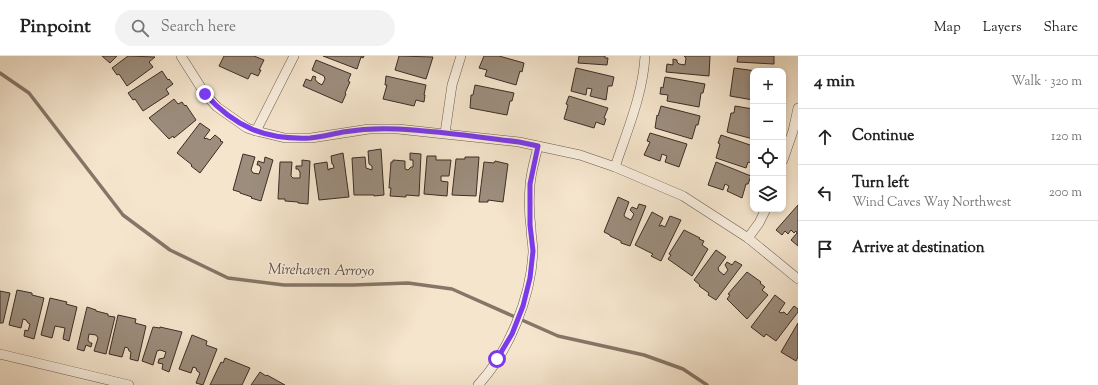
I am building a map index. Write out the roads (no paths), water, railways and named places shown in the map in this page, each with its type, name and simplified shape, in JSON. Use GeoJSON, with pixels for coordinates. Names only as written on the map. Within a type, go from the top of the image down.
{"type":"FeatureCollection","features":[{"type":"Feature","properties":{"kind":"street"},"geometry":{"type":"LineString","coordinates":[[180,56],[205,94],[217,107],[247,128],[285,138],[311,138],[369,129],[398,129],[519,142],[580,155],[615,167],[683,196],[748,238],[798,279]]}},
{"type":"Feature","properties":{"kind":"street"},"geometry":{"type":"LineString","coordinates":[[256,131],[294,56]]}},
{"type":"Feature","properties":{"kind":"street"},"geometry":{"type":"LineString","coordinates":[[444,133],[451,91],[461,56]]}},
{"type":"Feature","properties":{"kind":"street"},"geometry":{"type":"LineString","coordinates":[[615,167],[639,98],[645,67],[645,56]]}},
{"type":"Feature","properties":{"kind":"street"},"geometry":{"type":"LineString","coordinates":[[786,151],[793,131],[798,108]]}},
{"type":"Feature","properties":{"kind":"street"},"geometry":{"type":"LineString","coordinates":[[478,385],[497,359],[512,334],[523,306],[530,278],[533,251],[530,225],[530,184],[538,146]]}},
{"type":"Feature","properties":{"kind":"street"},"geometry":{"type":"LineString","coordinates":[[748,238],[759,223],[764,212]]}},
{"type":"Feature","properties":{"kind":"street"},"geometry":{"type":"LineString","coordinates":[[0,354],[129,385]]}},
{"type":"Feature","properties":{"kind":"waterway","name":"Mirehaven Arroyo"},"geometry":{"type":"LineString","coordinates":[[0,73],[29,93],[123,215],[170,250],[228,278],[284,285],[408,283],[452,289],[558,336],[644,355],[683,369],[707,385]]}}]}
